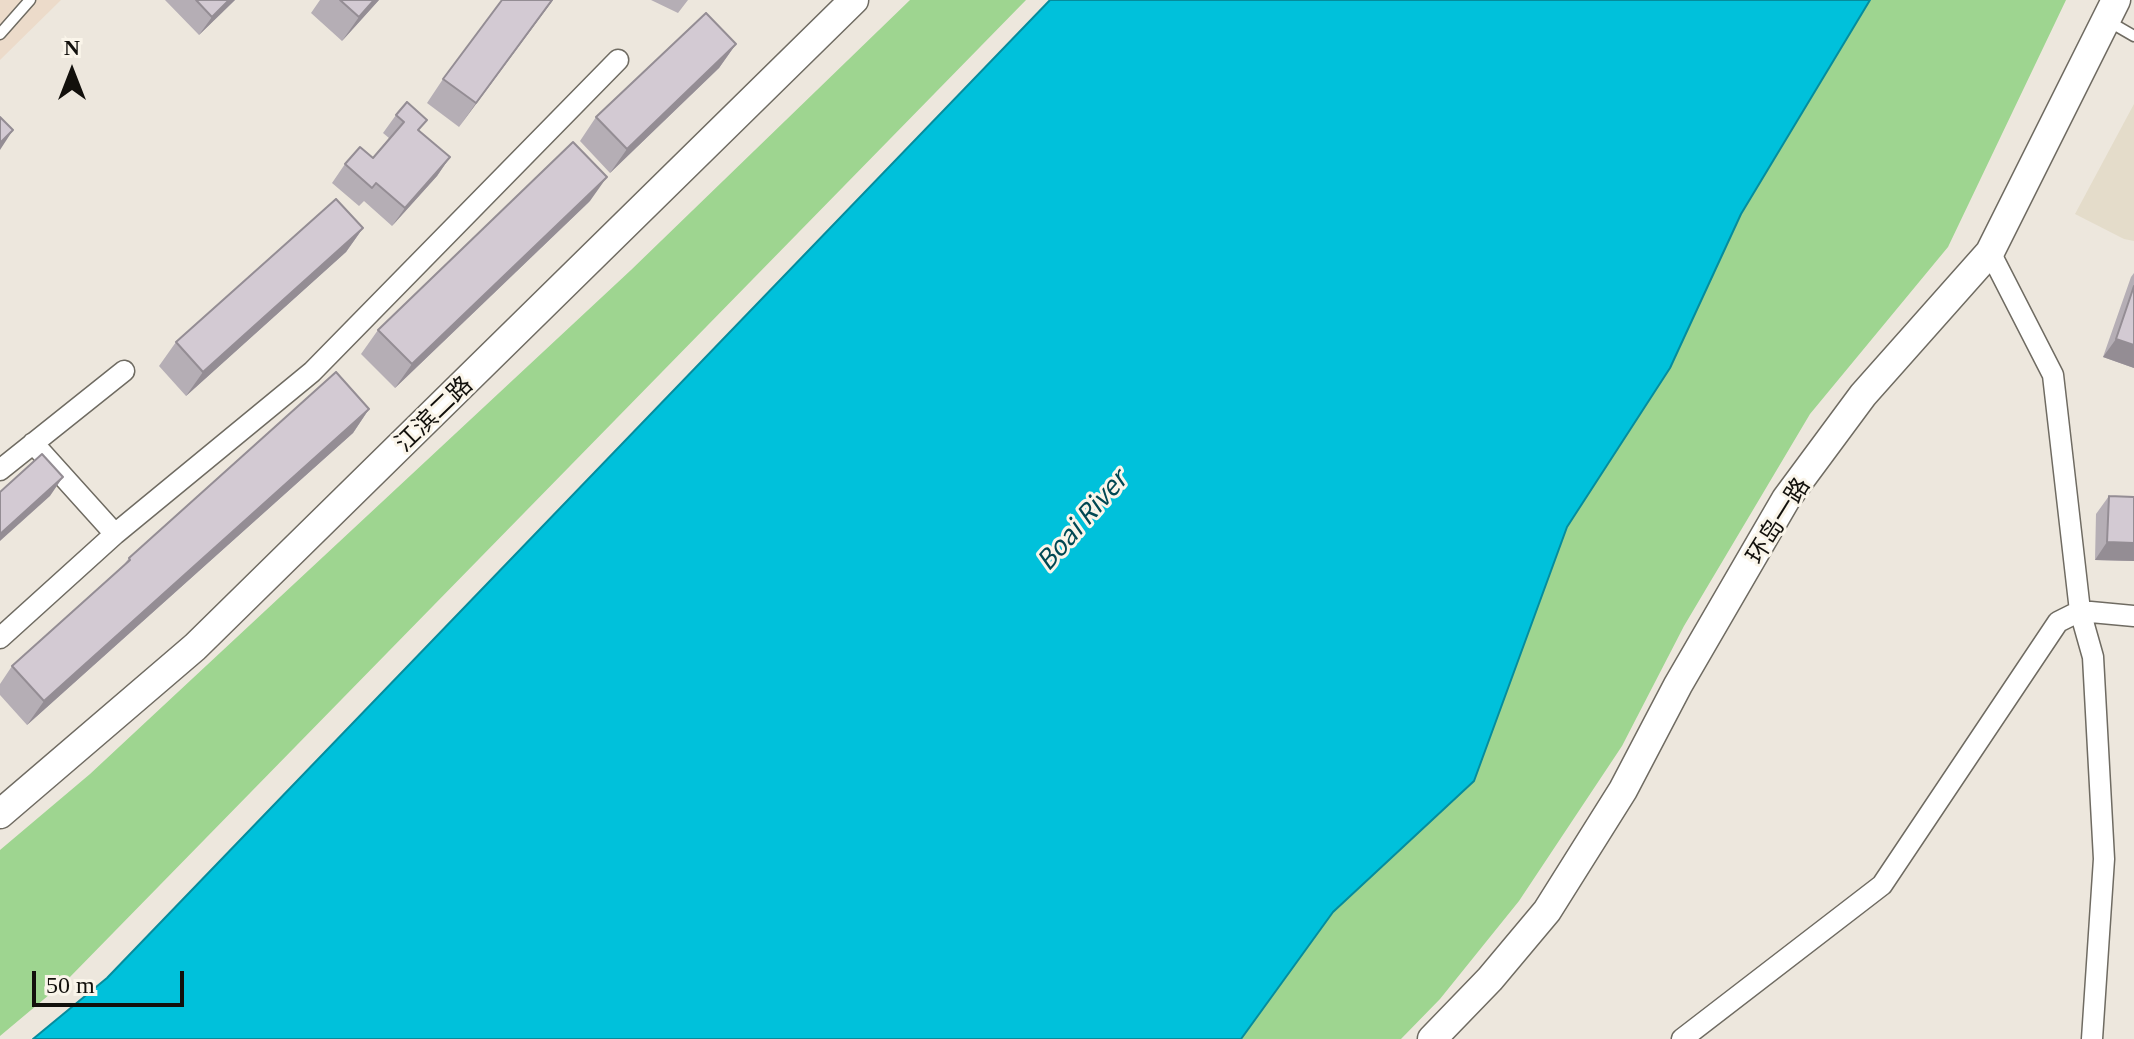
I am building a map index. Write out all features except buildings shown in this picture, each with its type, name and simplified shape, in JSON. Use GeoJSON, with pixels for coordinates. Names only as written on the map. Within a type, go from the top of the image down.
{"type":"FeatureCollection","features":[{"type":"Feature","properties":{"kind":"street","name":"江滨二路"},"geometry":{"type":"LineString","coordinates":[[0,814],[195,647],[854,0]]}},
{"type":"Feature","properties":{"kind":"street","name":"环岛一路"},"geometry":{"type":"LineString","coordinates":[[1432,1039],[1490,979],[1547,911],[1623,790],[1678,685],[1786,499],[1863,395],[1990,252],[2111,10]]}},
{"type":"Feature","properties":{"kind":"street"},"geometry":{"type":"LineString","coordinates":[[0,638],[115,534],[312,372],[618,60]]}},
{"type":"Feature","properties":{"kind":"street"},"geometry":{"type":"LineString","coordinates":[[1990,252],[2053,375],[2080,611],[2093,657],[2104,859],[2092,1039]]}},
{"type":"Feature","properties":{"kind":"street"},"geometry":{"type":"LineString","coordinates":[[0,470],[124,371]]}},
{"type":"Feature","properties":{"kind":"street"},"geometry":{"type":"LineString","coordinates":[[33,443],[115,534]]}},
{"type":"Feature","properties":{"kind":"street"},"geometry":{"type":"LineString","coordinates":[[1682,1039],[1882,885],[2058,622],[2080,611],[2134,616]]}},
{"type":"Feature","properties":{"kind":"lane"},"geometry":{"type":"LineString","coordinates":[[0,34],[30,0]]}},
{"type":"Feature","properties":{"kind":"lane"},"geometry":{"type":"LineString","coordinates":[[2111,10],[2134,36]]}},
{"type":"Feature","properties":{"kind":"shaded area"},"geometry":{"type":"Polygon","coordinates":[[[0,0],[61,0],[0,60],[0,0]]]}},
{"type":"Feature","properties":{"kind":"shaded area"},"geometry":{"type":"Polygon","coordinates":[[[2134,104],[2134,241],[2075,214],[2134,104]]]}},
{"type":"Feature","properties":{"kind":"green space"},"geometry":{"type":"Polygon","coordinates":[[[910,0],[1026,0],[68,979],[0,1036],[0,850],[90,774],[631,270],[910,0]]]}},
{"type":"Feature","properties":{"kind":"green space"},"geometry":{"type":"Polygon","coordinates":[[[1870,0],[2066,0],[1948,247],[1810,414],[1684,626],[1622,746],[1519,901],[1440,999],[1401,1039],[1241,1039],[1333,912],[1474,781],[1567,527],[1670,368],[1741,214],[1870,0]]]}},
{"type":"Feature","properties":{"kind":"water","name":"Boai River"},"geometry":{"type":"Polygon","coordinates":[[[1050,0],[1870,0],[1741,214],[1670,368],[1567,527],[1474,781],[1333,912],[1241,1039],[33,1039],[107,978],[1050,0]]]}}]}
